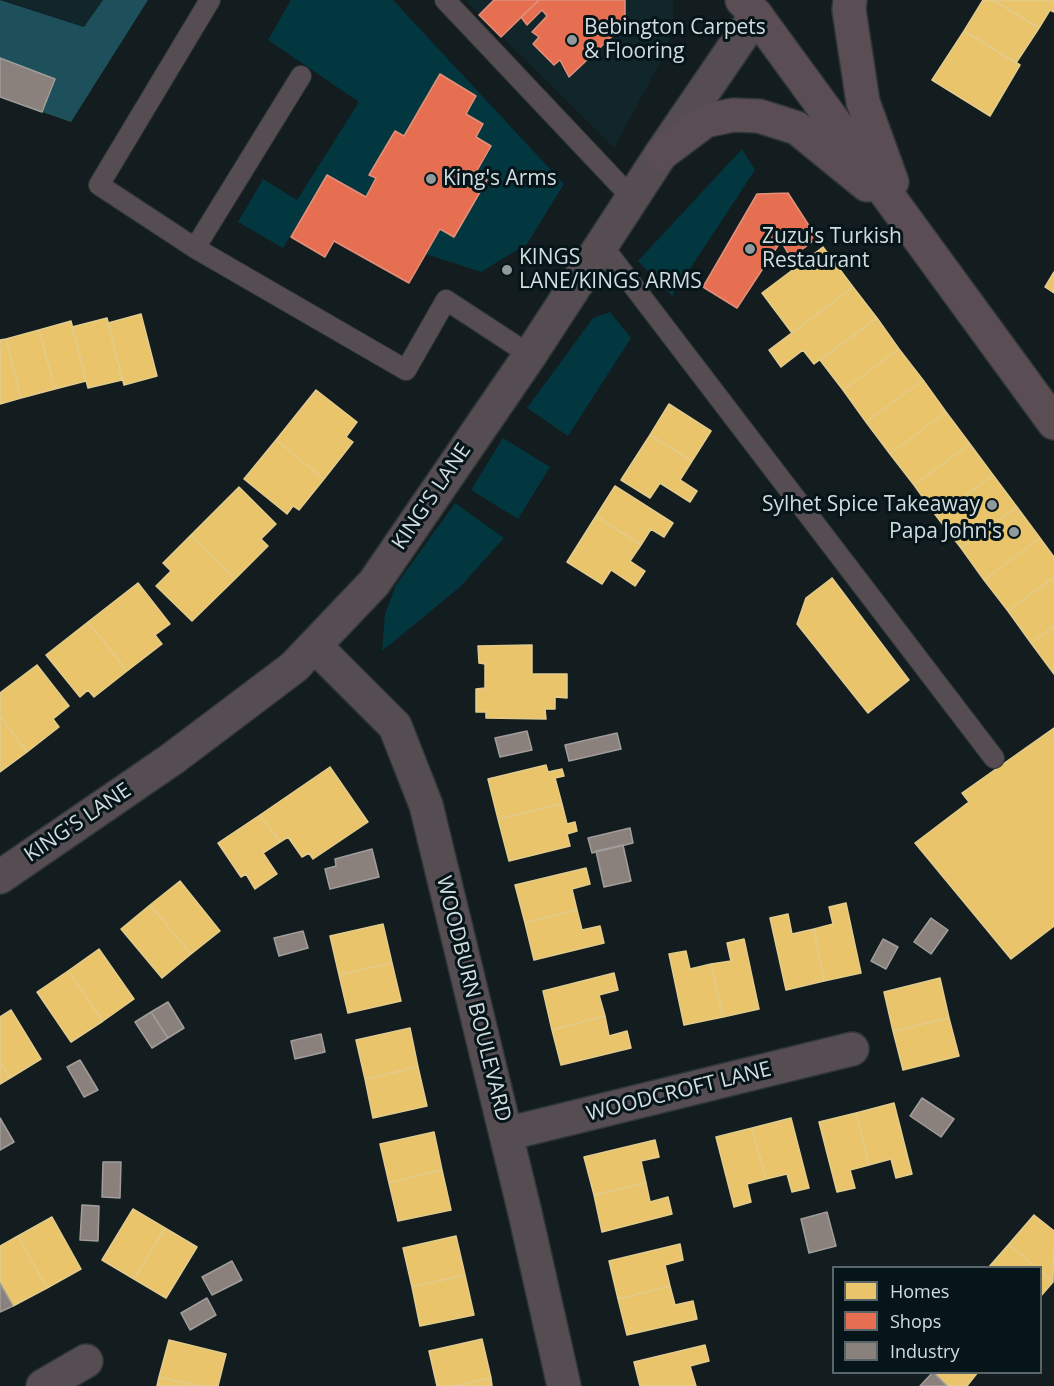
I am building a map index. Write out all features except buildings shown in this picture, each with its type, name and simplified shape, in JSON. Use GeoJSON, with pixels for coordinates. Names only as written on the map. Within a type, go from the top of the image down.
{"type":"FeatureCollection","features":[{"type":"Feature","properties":{"kind":"main road"},"geometry":{"type":"LineString","coordinates":[[850,0],[849,10],[863,102],[903,215]]}},
{"type":"Feature","properties":{"kind":"main road"},"geometry":{"type":"LineString","coordinates":[[755,5],[903,215],[1054,423]]}},
{"type":"Feature","properties":{"kind":"main road"},"geometry":{"type":"LineString","coordinates":[[661,154],[705,121],[733,116],[759,116],[796,128],[903,215]]}},
{"type":"Feature","properties":{"kind":"street","name":"KING'S LANE"},"geometry":{"type":"LineString","coordinates":[[0,877],[172,759],[294,667],[374,583],[530,355],[755,5]]}},
{"type":"Feature","properties":{"kind":"street","name":"WOODBURN BOULEVARD"},"geometry":{"type":"LineString","coordinates":[[315,646],[395,726],[426,806],[506,1134],[564,1386]]}},
{"type":"Feature","properties":{"kind":"street","name":"WOODCROFT LANE"},"geometry":{"type":"LineString","coordinates":[[506,1134],[852,1049]]}},
{"type":"Feature","properties":{"kind":"street"},"geometry":{"type":"LineString","coordinates":[[43,1386],[86,1361]]}},
{"type":"Feature","properties":{"kind":"lane"},"geometry":{"type":"LineString","coordinates":[[210,0],[99,184],[195,248],[406,370],[446,300],[530,355]]}},
{"type":"Feature","properties":{"kind":"lane"},"geometry":{"type":"LineString","coordinates":[[445,0],[632,198]]}},
{"type":"Feature","properties":{"kind":"lane"},"geometry":{"type":"LineString","coordinates":[[195,248],[301,76]]}},
{"type":"Feature","properties":{"kind":"lane"},"geometry":{"type":"LineString","coordinates":[[602,245],[994,758]]}},
{"type":"Feature","properties":{"kind":"shaded area"},"geometry":{"type":"Polygon","coordinates":[[[0,0],[84,27],[103,0],[148,0],[71,122],[42,112],[54,79],[0,58],[0,0]]]}},
{"type":"Feature","properties":{"kind":"shaded area"},"geometry":{"type":"Polygon","coordinates":[[[2,0],[103,0],[85,27],[2,0]]]}},
{"type":"Feature","properties":{"kind":"shaded area"},"geometry":{"type":"Polygon","coordinates":[[[291,0],[393,0],[564,184],[527,244],[481,272],[426,254],[440,229],[454,237],[487,180],[475,174],[476,137],[483,124],[466,114],[476,95],[440,74],[404,136],[395,131],[370,174],[376,178],[366,197],[327,175],[283,248],[238,222],[263,179],[297,200],[359,102],[268,40],[291,0]]]}},
{"type":"Feature","properties":{"kind":"shaded area"},"geometry":{"type":"Polygon","coordinates":[[[465,0],[673,0],[673,26],[662,59],[614,148],[465,0]]]}},
{"type":"Feature","properties":{"kind":"shaded area"},"geometry":{"type":"Polygon","coordinates":[[[742,149],[755,170],[672,296],[638,261],[742,149]]]}},
{"type":"Feature","properties":{"kind":"shaded area"},"geometry":{"type":"Polygon","coordinates":[[[610,312],[631,338],[568,436],[527,408],[593,318],[610,312]]]}},
{"type":"Feature","properties":{"kind":"shaded area"},"geometry":{"type":"Polygon","coordinates":[[[503,438],[550,467],[518,519],[471,490],[503,438]]]}},
{"type":"Feature","properties":{"kind":"shaded area"},"geometry":{"type":"Polygon","coordinates":[[[455,503],[504,538],[460,587],[382,651],[385,614],[396,585],[455,503]]]}},
{"type":"Feature","properties":{"kind":"place","name":"Bebington Carpets & Flooring"},"geometry":{"type":"Point","coordinates":[572,40]}},
{"type":"Feature","properties":{"kind":"place","name":"King's Arms"},"geometry":{"type":"Point","coordinates":[431,179]}},
{"type":"Feature","properties":{"kind":"place","name":"Zuzu's Turkish Restaurant"},"geometry":{"type":"Point","coordinates":[750,249]}},
{"type":"Feature","properties":{"kind":"place","name":"KINGS LANE/KINGS ARMS"},"geometry":{"type":"Point","coordinates":[507,270]}},
{"type":"Feature","properties":{"kind":"place","name":"Sylhet Spice Takeaway"},"geometry":{"type":"Point","coordinates":[992,505]}},
{"type":"Feature","properties":{"kind":"place","name":"Papa John's"},"geometry":{"type":"Point","coordinates":[1014,532]}}]}
